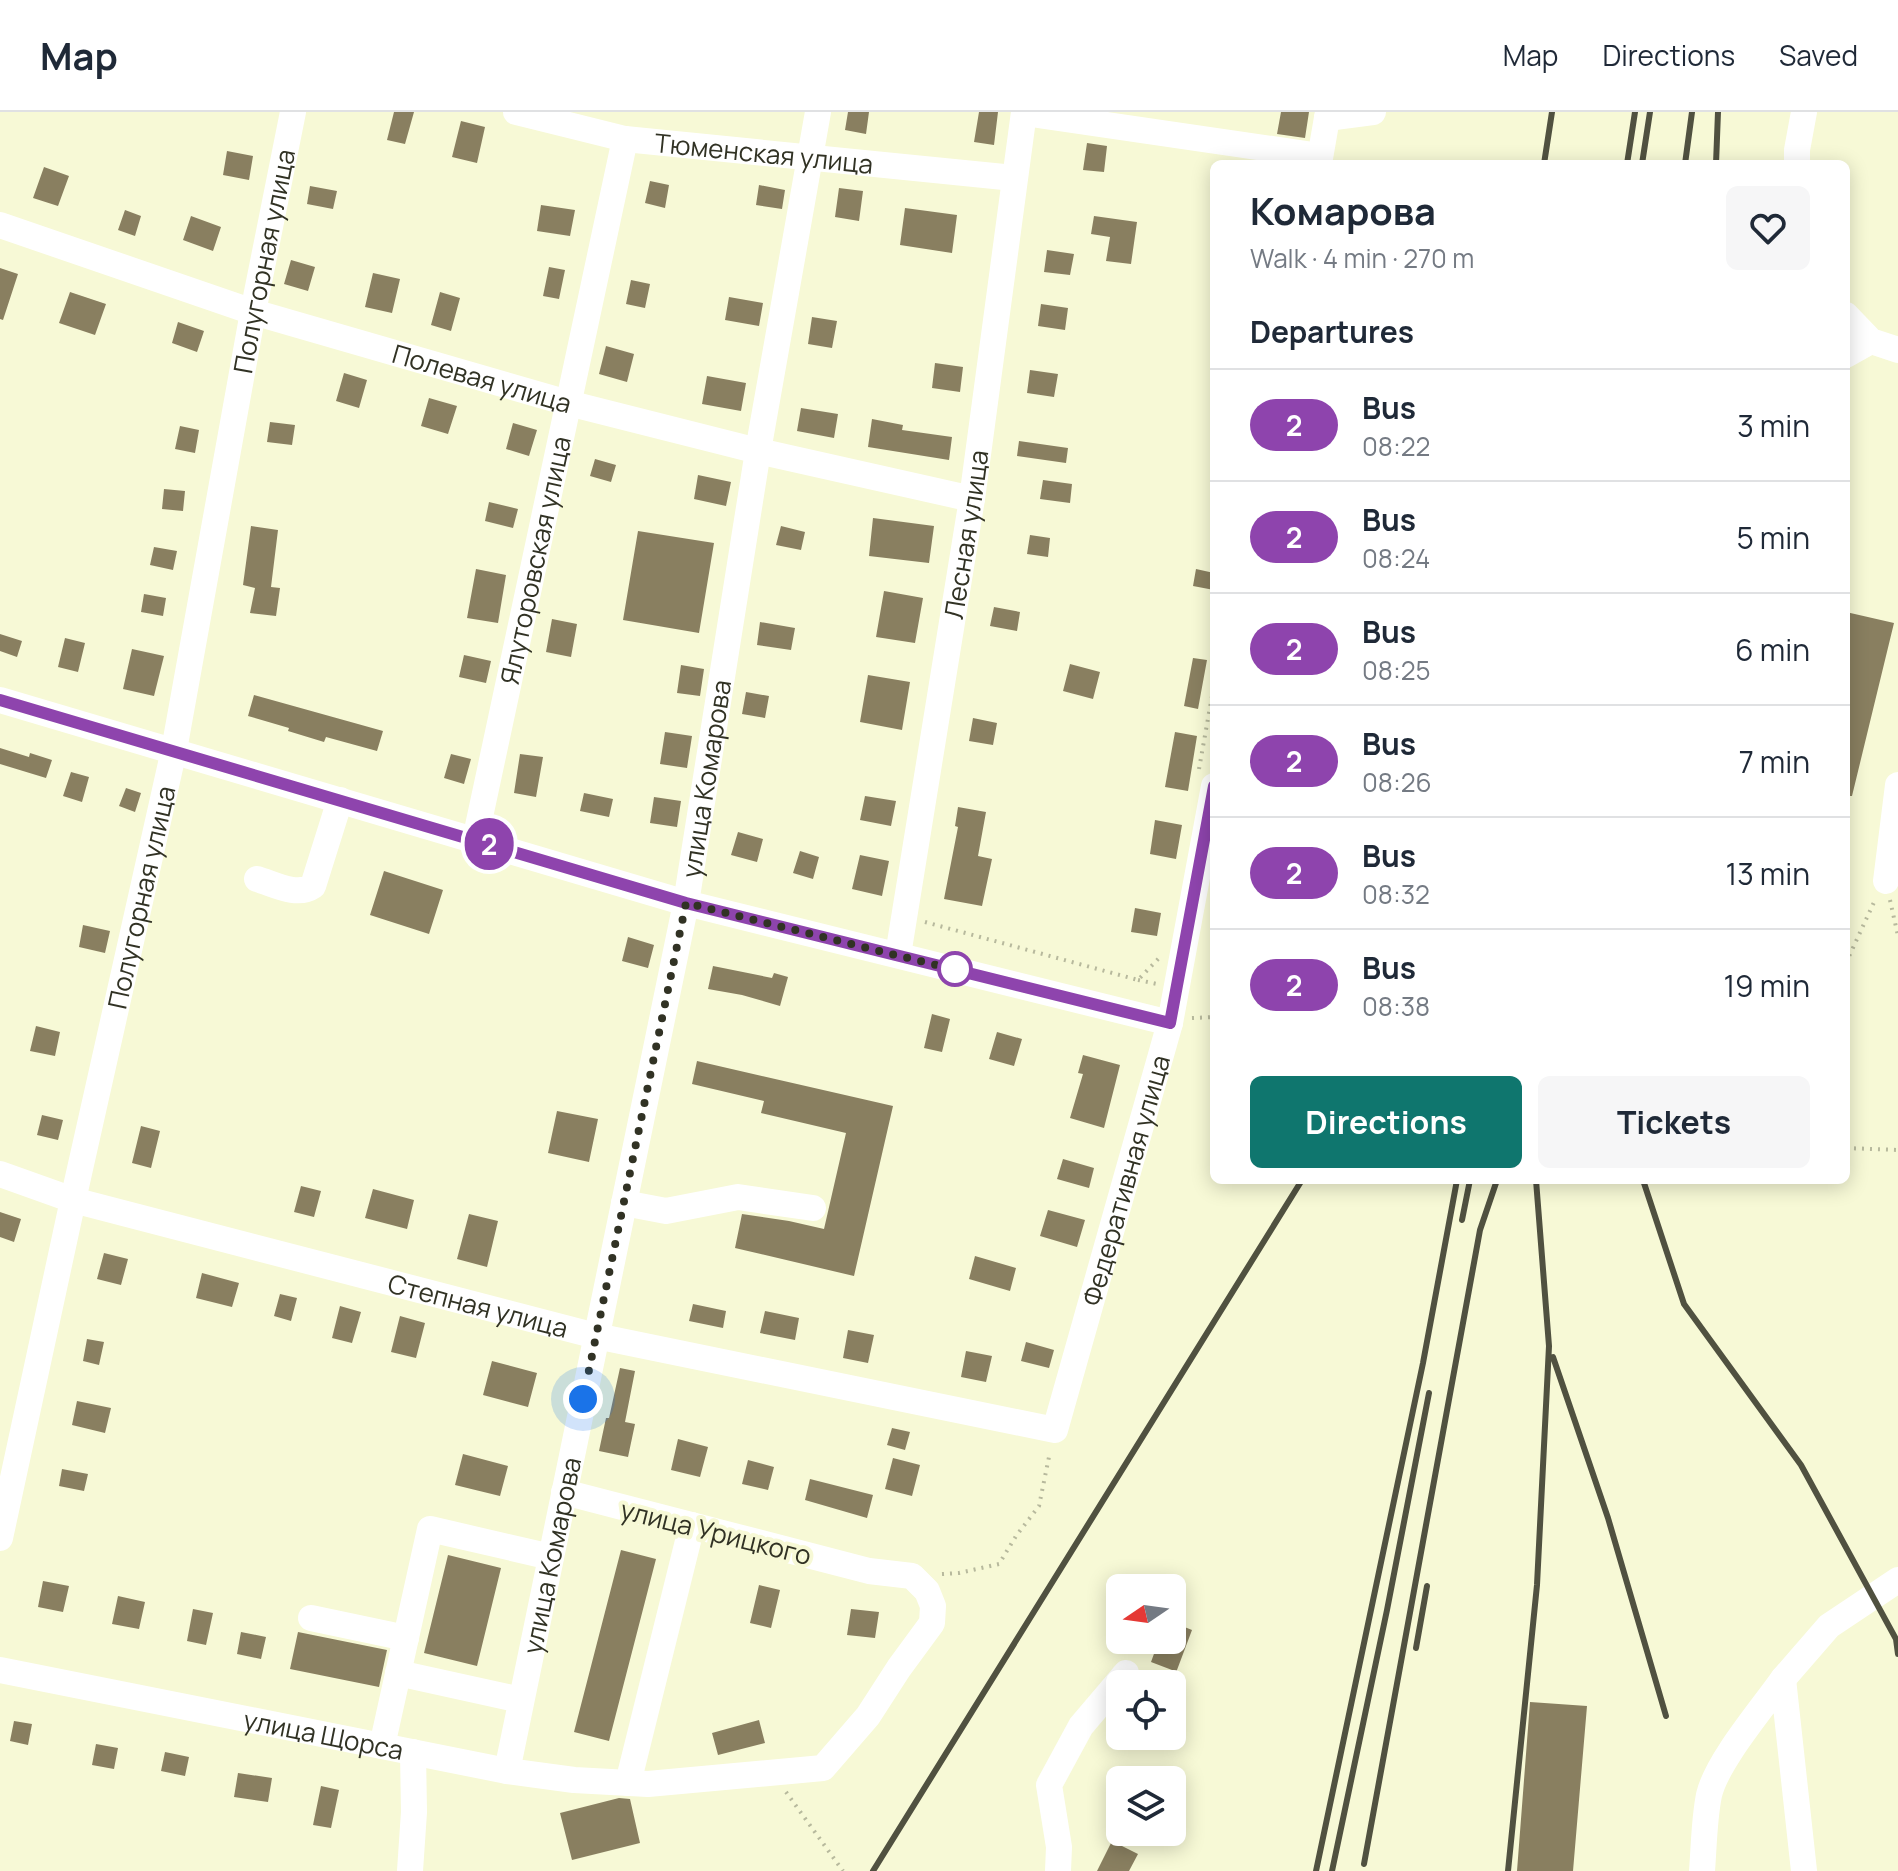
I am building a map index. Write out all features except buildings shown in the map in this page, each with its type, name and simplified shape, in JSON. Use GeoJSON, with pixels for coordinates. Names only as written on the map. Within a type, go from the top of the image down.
{"type":"FeatureCollection","features":[{"type":"Feature","properties":{"kind":"street","name":"Полугорная улица"},"geometry":{"type":"LineString","coordinates":[[0,1538],[174,750],[253,312],[293,112]]}},
{"type":"Feature","properties":{"kind":"street","name":"Тюменская улица"},"geometry":{"type":"LineString","coordinates":[[516,112],[625,139],[1014,178]]}},
{"type":"Feature","properties":{"kind":"street","name":"улица Комарова"},"geometry":{"type":"LineString","coordinates":[[507,1771],[686,903],[758,451],[818,112]]}},
{"type":"Feature","properties":{"kind":"street"},"geometry":{"type":"LineString","coordinates":[[1024,112],[1320,160],[1328,115],[1373,112]]}},
{"type":"Feature","properties":{"kind":"street","name":"Лесная улица"},"geometry":{"type":"LineString","coordinates":[[898,955],[972,499],[1024,112]]}},
{"type":"Feature","properties":{"kind":"street"},"geometry":{"type":"LineString","coordinates":[[1797,160],[1804,112]]}},
{"type":"Feature","properties":{"kind":"street","name":"Ялуторовская улица"},"geometry":{"type":"LineString","coordinates":[[475,840],[625,139]]}},
{"type":"Feature","properties":{"kind":"street","name":"Полевая улица"},"geometry":{"type":"LineString","coordinates":[[0,225],[253,312],[568,403],[758,451],[972,499]]}},
{"type":"Feature","properties":{"kind":"street"},"geometry":{"type":"LineString","coordinates":[[1850,319],[1871,341],[1898,350]]}},
{"type":"Feature","properties":{"kind":"street"},"geometry":{"type":"LineString","coordinates":[[1850,353],[1871,341]]}},
{"type":"Feature","properties":{"kind":"street"},"geometry":{"type":"LineString","coordinates":[[0,700],[686,903],[1170,1023]]}},
{"type":"Feature","properties":{"kind":"street","name":"Федеративная улица"},"geometry":{"type":"LineString","coordinates":[[1055,1430],[1170,1023],[1206,780]]}},
{"type":"Feature","properties":{"kind":"street"},"geometry":{"type":"LineString","coordinates":[[1886,881],[1895,833],[1898,785]]}},
{"type":"Feature","properties":{"kind":"street"},"geometry":{"type":"LineString","coordinates":[[257,879],[299,891],[313,886],[340,800]]}},
{"type":"Feature","properties":{"kind":"street","name":"Степная улица"},"geometry":{"type":"LineString","coordinates":[[0,1174],[73,1200],[596,1336],[1055,1430]]}},
{"type":"Feature","properties":{"kind":"street"},"geometry":{"type":"LineString","coordinates":[[624,1203],[666,1211],[738,1197],[813,1208]]}},
{"type":"Feature","properties":{"kind":"street","name":"улица Урицкого"},"geometry":{"type":"LineString","coordinates":[[564,1492],[869,1571],[912,1576]]}},
{"type":"Feature","properties":{"kind":"street"},"geometry":{"type":"LineString","coordinates":[[638,1784],[692,1525]]}},
{"type":"Feature","properties":{"kind":"street"},"geometry":{"type":"LineString","coordinates":[[382,1746],[430,1529],[551,1557]]}},
{"type":"Feature","properties":{"kind":"street","name":"улица Щорса"},"geometry":{"type":"LineString","coordinates":[[0,1670],[507,1771],[574,1780],[638,1784],[823,1768],[868,1716],[932,1623],[933,1606],[927,1591],[912,1576]]}},
{"type":"Feature","properties":{"kind":"street"},"geometry":{"type":"LineString","coordinates":[[1702,1871],[1709,1795],[1716,1776],[1731,1752],[1783,1679],[1829,1626],[1898,1580]]}},
{"type":"Feature","properties":{"kind":"street"},"geometry":{"type":"LineString","coordinates":[[311,1618],[406,1638]]}},
{"type":"Feature","properties":{"kind":"street"},"geometry":{"type":"LineString","coordinates":[[398,1673],[521,1700]]}},
{"type":"Feature","properties":{"kind":"street"},"geometry":{"type":"LineString","coordinates":[[1783,1679],[1804,1871]]}},
{"type":"Feature","properties":{"kind":"street"},"geometry":{"type":"LineString","coordinates":[[1058,1871],[1059,1847],[1049,1785],[1081,1726],[1106,1697]]}},
{"type":"Feature","properties":{"kind":"street"},"geometry":{"type":"LineString","coordinates":[[410,1871],[414,1812],[413,1752]]}},
{"type":"Feature","properties":{"kind":"path"},"geometry":{"type":"LineString","coordinates":[[1206,780],[1210,732]]}},
{"type":"Feature","properties":{"kind":"path"},"geometry":{"type":"LineString","coordinates":[[1886,881],[1898,936]]}},
{"type":"Feature","properties":{"kind":"path"},"geometry":{"type":"LineString","coordinates":[[1850,955],[1886,881]]}},
{"type":"Feature","properties":{"kind":"path"},"geometry":{"type":"LineString","coordinates":[[904,917],[1138,980],[1160,956]]}},
{"type":"Feature","properties":{"kind":"path"},"geometry":{"type":"LineString","coordinates":[[1850,1148],[1898,1150]]}},
{"type":"Feature","properties":{"kind":"path"},"geometry":{"type":"LineString","coordinates":[[912,1576],[959,1573],[999,1564],[1039,1506],[1055,1430]]}},
{"type":"Feature","properties":{"kind":"path"},"geometry":{"type":"LineString","coordinates":[[772,1773],[843,1871]]}},
{"type":"Feature","properties":{"kind":"railway"},"geometry":{"type":"LineString","coordinates":[[1545,160],[1552,112]]}},
{"type":"Feature","properties":{"kind":"railway"},"geometry":{"type":"LineString","coordinates":[[1628,160],[1635,112]]}},
{"type":"Feature","properties":{"kind":"railway"},"geometry":{"type":"LineString","coordinates":[[1643,160],[1650,112]]}},
{"type":"Feature","properties":{"kind":"railway"},"geometry":{"type":"LineString","coordinates":[[1686,160],[1692,112]]}},
{"type":"Feature","properties":{"kind":"railway"},"geometry":{"type":"LineString","coordinates":[[1716,160],[1718,112]]}},
{"type":"Feature","properties":{"kind":"railway"},"geometry":{"type":"LineString","coordinates":[[873,1871],[1300,1184]]}},
{"type":"Feature","properties":{"kind":"railway"},"geometry":{"type":"LineString","coordinates":[[1316,1871],[1423,1363],[1456,1184]]}},
{"type":"Feature","properties":{"kind":"railway"},"geometry":{"type":"LineString","coordinates":[[1462,1220],[1469,1184]]}},
{"type":"Feature","properties":{"kind":"railway"},"geometry":{"type":"LineString","coordinates":[[1364,1864],[1480,1230],[1496,1184]]}},
{"type":"Feature","properties":{"kind":"railway"},"geometry":{"type":"LineString","coordinates":[[1508,1871],[1537,1585],[1549,1346],[1536,1184]]}},
{"type":"Feature","properties":{"kind":"railway"},"geometry":{"type":"LineString","coordinates":[[1644,1184],[1684,1304],[1801,1465],[1896,1639],[1898,1654]]}},
{"type":"Feature","properties":{"kind":"railway"},"geometry":{"type":"LineString","coordinates":[[1553,1357],[1608,1518],[1666,1716]]}},
{"type":"Feature","properties":{"kind":"railway"},"geometry":{"type":"LineString","coordinates":[[1332,1871],[1429,1393]]}},
{"type":"Feature","properties":{"kind":"railway"},"geometry":{"type":"LineString","coordinates":[[1416,1648],[1427,1586]]}},
{"type":"Feature","properties":{"kind":"bus line","name":"2"},"geometry":{"type":"LineString","coordinates":[[0,700],[686,903],[1170,1023],[1210,809]]}},
{"type":"Feature","properties":{"kind":"route"},"geometry":{"type":"LineString","coordinates":[[583,1399],[686,903],[955,969]]}}]}
